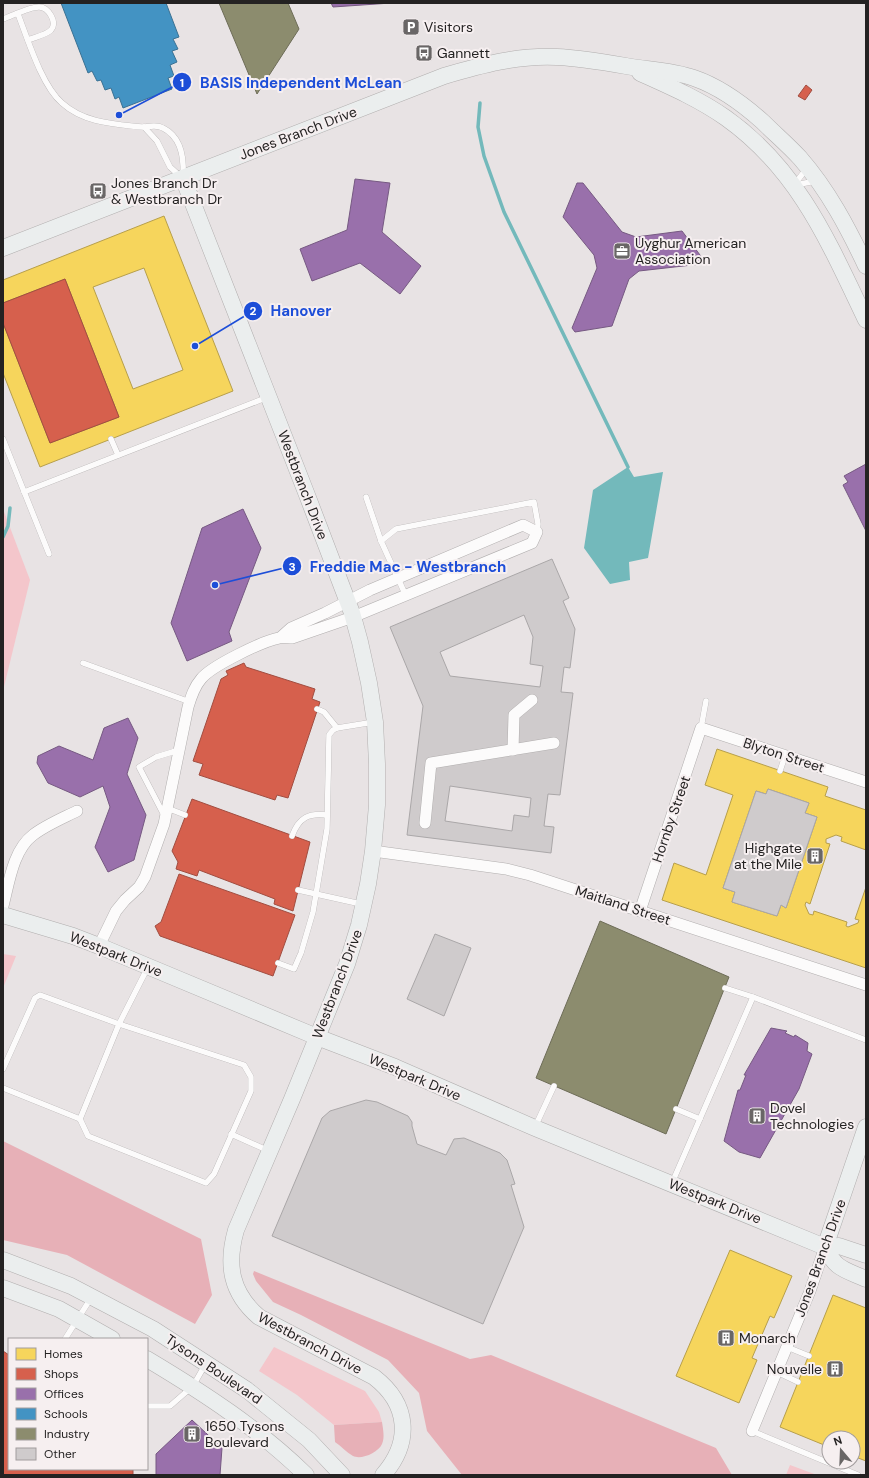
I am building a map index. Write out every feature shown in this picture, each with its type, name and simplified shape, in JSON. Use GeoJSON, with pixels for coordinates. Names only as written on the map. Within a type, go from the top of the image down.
{"type":"FeatureCollection","features":[{"type":"Feature","properties":{"kind":"street","name":"Jones Branch Drive"},"geometry":{"type":"LineString","coordinates":[[3,248],[444,76],[496,61],[556,57],[602,61],[676,73],[695,78],[713,86],[751,112],[808,168],[818,181],[844,223],[866,266]]}},
{"type":"Feature","properties":{"kind":"street","name":"Jones Branch Drive"},"geometry":{"type":"LineString","coordinates":[[626,66],[684,93],[725,117],[749,137],[783,171],[813,213],[822,229],[866,320]]}},
{"type":"Feature","properties":{"kind":"street","name":"Westbranch Drive"},"geometry":{"type":"LineString","coordinates":[[183,178],[308,495],[347,602],[354,617],[369,683],[375,722],[377,764],[377,805],[374,851],[363,905],[347,964],[236,1230],[231,1256],[231,1270],[234,1284],[240,1296],[249,1308],[268,1323],[374,1377],[385,1385],[394,1396],[399,1408],[403,1435],[395,1460],[383,1475]]}},
{"type":"Feature","properties":{"kind":"street"},"geometry":{"type":"LineString","coordinates":[[99,946],[116,911],[139,886],[145,877],[160,836],[166,813],[190,702],[195,688],[201,679],[214,668],[266,642],[281,637],[291,628],[370,590],[523,525],[537,532],[532,543],[406,596],[354,617],[292,638],[281,637]]}},
{"type":"Feature","properties":{"kind":"street"},"geometry":{"type":"LineString","coordinates":[[513,750],[514,714],[532,700]]}},
{"type":"Feature","properties":{"kind":"street","name":"Blyton Street"},"geometry":{"type":"LineString","coordinates":[[701,728],[866,782]]}},
{"type":"Feature","properties":{"kind":"street","name":"Hornby Street"},"geometry":{"type":"LineString","coordinates":[[640,910],[701,728]]}},
{"type":"Feature","properties":{"kind":"street"},"geometry":{"type":"LineString","coordinates":[[425,823],[431,763],[554,743]]}},
{"type":"Feature","properties":{"kind":"street"},"geometry":{"type":"LineString","coordinates":[[3,906],[16,860],[26,841],[33,834],[77,811]]}},
{"type":"Feature","properties":{"kind":"street","name":"Maitland Street"},"geometry":{"type":"LineString","coordinates":[[374,851],[518,872],[640,910],[866,985]]}},
{"type":"Feature","properties":{"kind":"street","name":"Westpark Drive"},"geometry":{"type":"LineString","coordinates":[[3,914],[99,946],[395,1067],[535,1128],[825,1247],[839,1246],[866,1255]]}},
{"type":"Feature","properties":{"kind":"street","name":"Jones Branch Drive"},"geometry":{"type":"LineString","coordinates":[[752,1431],[814,1280],[866,1127]]}},
{"type":"Feature","properties":{"kind":"street"},"geometry":{"type":"LineString","coordinates":[[825,1247],[834,1264],[866,1278]]}},
{"type":"Feature","properties":{"kind":"street","name":"Tysons Boulevard"},"geometry":{"type":"LineString","coordinates":[[3,1260],[71,1286],[146,1324],[247,1390],[309,1440],[342,1475]]}},
{"type":"Feature","properties":{"kind":"street"},"geometry":{"type":"LineString","coordinates":[[3,1288],[59,1309],[110,1338]]}},
{"type":"Feature","properties":{"kind":"street","name":"Tysons Boulevard"},"geometry":{"type":"LineString","coordinates":[[148,1360],[193,1386],[234,1414],[287,1456],[306,1475]]}},
{"type":"Feature","properties":{"kind":"lane"},"geometry":{"type":"LineString","coordinates":[[3,19],[34,7],[41,7],[47,10],[51,15],[53,24],[52,29],[28,40]]}},
{"type":"Feature","properties":{"kind":"lane"},"geometry":{"type":"LineString","coordinates":[[18,14],[48,87],[57,99],[79,115],[92,120],[144,127],[162,127],[173,136],[182,151],[183,178]]}},
{"type":"Feature","properties":{"kind":"lane"},"geometry":{"type":"LineString","coordinates":[[144,127],[157,141],[170,167],[183,178]]}},
{"type":"Feature","properties":{"kind":"lane"},"geometry":{"type":"LineString","coordinates":[[794,185],[808,168]]}},
{"type":"Feature","properties":{"kind":"lane"},"geometry":{"type":"LineString","coordinates":[[794,185],[818,181]]}},
{"type":"Feature","properties":{"kind":"lane"},"geometry":{"type":"LineString","coordinates":[[24,492],[268,396]]}},
{"type":"Feature","properties":{"kind":"lane"},"geometry":{"type":"LineString","coordinates":[[3,439],[49,554]]}},
{"type":"Feature","properties":{"kind":"lane"},"geometry":{"type":"LineString","coordinates":[[111,439],[118,455]]}},
{"type":"Feature","properties":{"kind":"lane"},"geometry":{"type":"LineString","coordinates":[[366,497],[382,541],[406,596]]}},
{"type":"Feature","properties":{"kind":"lane"},"geometry":{"type":"LineString","coordinates":[[382,541],[396,529],[534,502],[538,524],[537,532]]}},
{"type":"Feature","properties":{"kind":"lane"},"geometry":{"type":"LineString","coordinates":[[83,663],[190,702]]}},
{"type":"Feature","properties":{"kind":"lane"},"geometry":{"type":"LineString","coordinates":[[701,728],[706,702]]}},
{"type":"Feature","properties":{"kind":"lane"},"geometry":{"type":"LineString","coordinates":[[317,709],[324,712],[337,728]]}},
{"type":"Feature","properties":{"kind":"lane"},"geometry":{"type":"LineString","coordinates":[[278,963],[294,969],[308,929],[317,893],[327,830],[329,735],[337,728],[375,722]]}},
{"type":"Feature","properties":{"kind":"lane"},"geometry":{"type":"LineString","coordinates":[[179,750],[156,757],[139,767],[166,813],[185,815]]}},
{"type":"Feature","properties":{"kind":"lane"},"geometry":{"type":"LineString","coordinates":[[780,771],[785,756]]}},
{"type":"Feature","properties":{"kind":"lane"},"geometry":{"type":"LineString","coordinates":[[292,836],[295,827],[306,817],[317,814],[327,815]]}},
{"type":"Feature","properties":{"kind":"lane"},"geometry":{"type":"LineString","coordinates":[[298,890],[317,893],[363,905]]}},
{"type":"Feature","properties":{"kind":"lane"},"geometry":{"type":"LineString","coordinates":[[80,1120],[119,1024],[148,966]]}},
{"type":"Feature","properties":{"kind":"lane"},"geometry":{"type":"LineString","coordinates":[[725,988],[753,997],[866,1040]]}},
{"type":"Feature","properties":{"kind":"lane"},"geometry":{"type":"LineString","coordinates":[[3,1069],[35,998],[40,995],[119,1024],[244,1065],[252,1077],[250,1091],[214,1174],[206,1183],[88,1136],[80,1120],[3,1088]]}},
{"type":"Feature","properties":{"kind":"lane"},"geometry":{"type":"LineString","coordinates":[[672,1184],[753,997]]}},
{"type":"Feature","properties":{"kind":"lane"},"geometry":{"type":"LineString","coordinates":[[535,1128],[554,1086]]}},
{"type":"Feature","properties":{"kind":"lane"},"geometry":{"type":"LineString","coordinates":[[676,1110],[700,1119]]}},
{"type":"Feature","properties":{"kind":"lane"},"geometry":{"type":"LineString","coordinates":[[231,1134],[269,1151]]}},
{"type":"Feature","properties":{"kind":"lane"},"geometry":{"type":"LineString","coordinates":[[66,1338],[92,1296]]}},
{"type":"Feature","properties":{"kind":"lane"},"geometry":{"type":"LineString","coordinates":[[787,1347],[809,1356]]}},
{"type":"Feature","properties":{"kind":"lane"},"geometry":{"type":"LineString","coordinates":[[148,1406],[170,1406],[193,1386],[207,1363]]}},
{"type":"Feature","properties":{"kind":"lane"},"geometry":{"type":"LineString","coordinates":[[777,1372],[798,1382]]}},
{"type":"Feature","properties":{"kind":"lane"},"geometry":{"type":"LineString","coordinates":[[752,1431],[858,1475]]}},
{"type":"Feature","properties":{"kind":"shaded area"},"geometry":{"type":"Polygon","coordinates":[[[3,509],[30,580],[3,691],[3,509]]]}},
{"type":"Feature","properties":{"kind":"shaded area"},"geometry":{"type":"Polygon","coordinates":[[[3,954],[16,956],[3,988],[3,954]]]}},
{"type":"Feature","properties":{"kind":"shaded area"},"geometry":{"type":"Polygon","coordinates":[[[3,1141],[201,1239],[212,1295],[195,1324],[67,1255],[3,1240],[3,1141]]]}},
{"type":"Feature","properties":{"kind":"shaded area"},"geometry":{"type":"Polygon","coordinates":[[[254,1271],[470,1359],[491,1355],[716,1448],[732,1475],[462,1475],[427,1431],[419,1393],[388,1360],[273,1302],[256,1281],[253,1274],[254,1271]]]}},
{"type":"Feature","properties":{"kind":"shaded area"},"geometry":{"type":"Polygon","coordinates":[[[274,1347],[365,1391],[379,1412],[382,1422],[334,1425],[297,1395],[259,1371],[274,1347]]]}},
{"type":"Feature","properties":{"kind":"shaded area"},"geometry":{"type":"Polygon","coordinates":[[[382,1422],[384,1436],[383,1442],[377,1450],[369,1455],[360,1457],[353,1456],[335,1442],[334,1425],[382,1422]]]}},
{"type":"Feature","properties":{"kind":"shaded area"},"geometry":{"type":"Polygon","coordinates":[[[790,1465],[817,1475],[786,1475],[790,1465]]]}},
{"type":"Feature","properties":{"kind":"water"},"geometry":{"type":"Polygon","coordinates":[[[628,467],[634,477],[663,472],[648,558],[629,562],[630,580],[610,584],[584,548],[593,490],[628,467]]]}},
{"type":"Feature","properties":{"kind":"building: Homes"},"geometry":{"type":"Polygon","coordinates":[[[164,216],[233,391],[40,467],[3,373],[3,323],[50,443],[119,417],[65,279],[3,303],[3,280],[164,216]],[[144,268],[93,287],[133,389],[183,370],[144,268]]]}},
{"type":"Feature","properties":{"kind":"building: Homes","name":"Highgate at the Mile"},"geometry":{"type":"Polygon","coordinates":[[[717,749],[828,787],[825,796],[866,810],[866,850],[841,841],[842,837],[836,835],[826,839],[826,843],[830,844],[810,904],[806,902],[805,905],[809,914],[813,915],[814,911],[847,922],[846,926],[848,927],[858,923],[859,920],[855,919],[866,887],[866,968],[662,900],[674,863],[706,875],[733,795],[705,785],[717,749]],[[768,789],[766,794],[756,791],[723,888],[735,892],[732,902],[777,916],[781,905],[786,908],[817,817],[805,813],[809,803],[768,789]]]}},
{"type":"Feature","properties":{"kind":"building: Homes","name":"Monarch"},"geometry":{"type":"Polygon","coordinates":[[[730,1250],[792,1276],[774,1318],[770,1316],[752,1358],[757,1360],[739,1403],[676,1376],[730,1250]]]}},
{"type":"Feature","properties":{"kind":"building: Homes","name":"Nouvelle"},"geometry":{"type":"Polygon","coordinates":[[[833,1295],[866,1308],[866,1461],[861,1459],[861,1430],[821,1430],[821,1444],[780,1427],[833,1295]]]}},
{"type":"Feature","properties":{"kind":"building: Shops"},"geometry":{"type":"Polygon","coordinates":[[[806,85],[812,90],[805,100],[798,96],[806,85]]]}},
{"type":"Feature","properties":{"kind":"building: Shops"},"geometry":{"type":"Polygon","coordinates":[[[65,279],[119,417],[50,443],[3,323],[3,303],[65,279]]]}},
{"type":"Feature","properties":{"kind":"building: Shops"},"geometry":{"type":"Polygon","coordinates":[[[244,663],[246,667],[315,689],[312,699],[320,702],[288,798],[277,795],[275,800],[199,775],[203,764],[193,761],[221,679],[228,675],[226,671],[244,663]]]}},
{"type":"Feature","properties":{"kind":"building: Shops"},"geometry":{"type":"Polygon","coordinates":[[[192,799],[310,842],[293,911],[274,904],[275,899],[199,870],[197,876],[176,869],[178,862],[172,851],[192,799]]]}},
{"type":"Feature","properties":{"kind":"building: Shops"},"geometry":{"type":"Polygon","coordinates":[[[179,874],[295,915],[273,976],[160,936],[155,926],[161,922],[179,874]]]}},
{"type":"Feature","properties":{"kind":"building: Shops"},"geometry":{"type":"Polygon","coordinates":[[[3,1351],[8,1354],[8,1470],[133,1470],[133,1475],[3,1475],[3,1351]]]}},
{"type":"Feature","properties":{"kind":"building: Offices"},"geometry":{"type":"Polygon","coordinates":[[[331,3],[391,3],[333,7],[331,3]]]}},
{"type":"Feature","properties":{"kind":"building: Offices"},"geometry":{"type":"Polygon","coordinates":[[[355,179],[390,183],[382,232],[421,266],[400,294],[360,263],[312,281],[300,249],[347,230],[355,179]]]}},
{"type":"Feature","properties":{"kind":"building: Offices"},"geometry":{"type":"Polygon","coordinates":[[[577,183],[583,183],[622,232],[636,237],[682,231],[703,259],[701,264],[639,271],[629,279],[612,326],[575,332],[572,328],[597,268],[594,255],[563,217],[577,183]]]}},
{"type":"Feature","properties":{"kind":"building: Offices"},"geometry":{"type":"Polygon","coordinates":[[[866,464],[866,531],[843,485],[848,482],[844,476],[866,464]]]}},
{"type":"Feature","properties":{"kind":"building: Offices"},"geometry":{"type":"Polygon","coordinates":[[[243,509],[261,548],[229,632],[232,641],[187,661],[171,623],[202,528],[243,509]]]}},
{"type":"Feature","properties":{"kind":"building: Offices"},"geometry":{"type":"Polygon","coordinates":[[[128,718],[138,738],[127,774],[146,815],[134,860],[108,872],[95,847],[110,807],[103,786],[80,797],[48,783],[37,763],[38,756],[59,746],[93,760],[104,728],[128,718]]]}},
{"type":"Feature","properties":{"kind":"building: Offices","name":"Dovel Technologies"},"geometry":{"type":"Polygon","coordinates":[[[771,1028],[787,1031],[785,1033],[794,1037],[795,1035],[808,1043],[807,1051],[812,1054],[799,1089],[760,1158],[739,1152],[724,1141],[738,1090],[740,1090],[746,1075],[744,1075],[771,1028]]]}},
{"type":"Feature","properties":{"kind":"building: Offices","name":"1650 Tysons Boulevard"},"geometry":{"type":"Polygon","coordinates":[[[192,1420],[222,1448],[220,1475],[156,1475],[156,1454],[192,1420]]]}},
{"type":"Feature","properties":{"kind":"building: Schools"},"geometry":{"type":"Polygon","coordinates":[[[61,3],[166,3],[179,37],[173,39],[178,49],[172,51],[177,62],[170,65],[174,76],[168,78],[172,89],[123,108],[119,97],[115,99],[111,88],[105,90],[101,80],[97,81],[92,71],[88,73],[61,3]]]}},
{"type":"Feature","properties":{"kind":"building: Industry"},"geometry":{"type":"Polygon","coordinates":[[[219,3],[288,3],[299,29],[257,94],[219,3]]]}},
{"type":"Feature","properties":{"kind":"building: Industry"},"geometry":{"type":"Polygon","coordinates":[[[600,921],[729,977],[666,1134],[536,1078],[600,921]]]}},
{"type":"Feature","properties":{"kind":"building: Other"},"geometry":{"type":"Polygon","coordinates":[[[552,559],[569,598],[563,601],[575,629],[570,668],[564,667],[561,692],[573,693],[560,795],[548,794],[544,826],[554,827],[551,853],[407,835],[423,706],[390,627],[552,559]],[[524,615],[440,652],[450,676],[540,687],[543,666],[530,664],[533,637],[524,615]],[[450,786],[445,821],[512,831],[514,815],[529,817],[531,798],[450,786]]]}},
{"type":"Feature","properties":{"kind":"building: Other"},"geometry":{"type":"Polygon","coordinates":[[[768,789],[809,803],[805,813],[817,817],[786,908],[781,905],[777,916],[732,902],[735,892],[723,888],[756,791],[766,794],[768,789]]]}},
{"type":"Feature","properties":{"kind":"building: Other"},"geometry":{"type":"Polygon","coordinates":[[[435,934],[471,948],[444,1016],[407,999],[435,934]]]}},
{"type":"Feature","properties":{"kind":"building: Other"},"geometry":{"type":"Polygon","coordinates":[[[366,1100],[377,1102],[408,1116],[412,1122],[417,1144],[446,1155],[454,1139],[464,1138],[500,1153],[507,1160],[515,1184],[511,1185],[524,1227],[483,1324],[272,1236],[322,1118],[330,1111],[366,1100]]]}},
{"type":"Feature","properties":{"kind":"waterway"},"geometry":{"type":"LineString","coordinates":[[480,103],[478,127],[484,156],[504,212],[628,467]]}},
{"type":"Feature","properties":{"kind":"waterway"},"geometry":{"type":"LineString","coordinates":[[3,537],[8,526],[10,508]]}},
{"type":"Feature","properties":{"kind":"place","name":"Visitors"},"geometry":{"type":"Point","coordinates":[411,27]}},
{"type":"Feature","properties":{"kind":"place","name":"Gannett"},"geometry":{"type":"Point","coordinates":[424,53]}},
{"type":"Feature","properties":{"kind":"place","name":"BASIS Independent McLean"},"geometry":{"type":"Point","coordinates":[119,115]}},
{"type":"Feature","properties":{"kind":"place","name":"Jones Branch Dr & Westbranch Dr"},"geometry":{"type":"Point","coordinates":[98,191]}},
{"type":"Feature","properties":{"kind":"place","name":"Uyghur American Association"},"geometry":{"type":"Point","coordinates":[622,251]}},
{"type":"Feature","properties":{"kind":"place","name":"Hanover"},"geometry":{"type":"Point","coordinates":[195,346]}},
{"type":"Feature","properties":{"kind":"place","name":"Freddie Mac - Westbranch"},"geometry":{"type":"Point","coordinates":[215,585]}},
{"type":"Feature","properties":{"kind":"place","name":"Highgate at the Mile"},"geometry":{"type":"Point","coordinates":[815,856]}},
{"type":"Feature","properties":{"kind":"place","name":"Dovel Technologies"},"geometry":{"type":"Point","coordinates":[757,1116]}},
{"type":"Feature","properties":{"kind":"place","name":"Monarch"},"geometry":{"type":"Point","coordinates":[726,1338]}},
{"type":"Feature","properties":{"kind":"place","name":"Nouvelle"},"geometry":{"type":"Point","coordinates":[835,1369]}},
{"type":"Feature","properties":{"kind":"place","name":"1650 Tysons Boulevard"},"geometry":{"type":"Point","coordinates":[192,1434]}}]}
